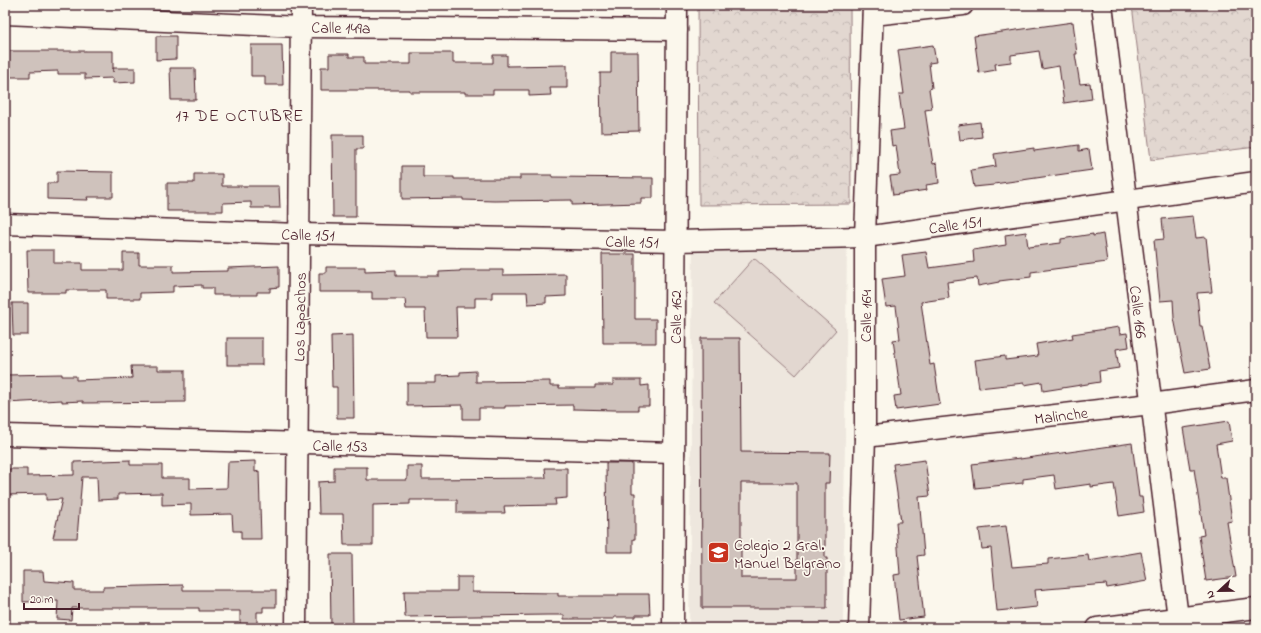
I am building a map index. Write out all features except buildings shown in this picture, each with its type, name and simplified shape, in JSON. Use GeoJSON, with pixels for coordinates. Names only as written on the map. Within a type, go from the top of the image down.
{"type":"FeatureCollection","features":[{"type":"Feature","properties":{"kind":"street","name":"Los Lapachos"},"geometry":{"type":"LineString","coordinates":[[296,628],[301,5]]}},
{"type":"Feature","properties":{"kind":"street","name":"Calle 162"},"geometry":{"type":"LineString","coordinates":[[673,628],[677,5]]}},
{"type":"Feature","properties":{"kind":"street"},"geometry":{"type":"LineString","coordinates":[[873,10],[963,5]]}},
{"type":"Feature","properties":{"kind":"street","name":"Calle 166"},"geometry":{"type":"LineString","coordinates":[[1102,5],[1178,618]]}},
{"type":"Feature","properties":{"kind":"street","name":"Calle 164"},"geometry":{"type":"LineString","coordinates":[[859,628],[865,437],[865,237],[873,10]]}},
{"type":"Feature","properties":{"kind":"street","name":"Calle 149a"},"geometry":{"type":"LineString","coordinates":[[5,14],[301,27],[677,30]]}},
{"type":"Feature","properties":{"kind":"street","name":"Calle 151"},"geometry":{"type":"LineString","coordinates":[[5,224],[300,234],[676,241],[865,237],[1256,182]]}},
{"type":"Feature","properties":{"kind":"street","name":"Malinche"},"geometry":{"type":"LineString","coordinates":[[865,437],[1151,404],[1256,390]]}},
{"type":"Feature","properties":{"kind":"street","name":"Calle 153"},"geometry":{"type":"LineString","coordinates":[[5,435],[674,453]]}},
{"type":"Feature","properties":{"kind":"street"},"geometry":{"type":"LineString","coordinates":[[1096,628],[1256,608]]}},
{"type":"Feature","properties":{"kind":"shaded area"},"geometry":{"type":"Polygon","coordinates":[[[693,238],[847,240],[843,628],[689,628],[693,238]]]}},
{"type":"Feature","properties":{"kind":"green space"},"geometry":{"type":"Polygon","coordinates":[[[698,5],[850,5],[851,204],[699,205],[698,5]]]}},
{"type":"Feature","properties":{"kind":"green space"},"geometry":{"type":"Polygon","coordinates":[[[1132,5],[1256,5],[1256,147],[1151,160],[1132,5]]]}},
{"type":"Feature","properties":{"kind":"green space"},"geometry":{"type":"Polygon","coordinates":[[[754,258],[836,330],[796,375],[714,303],[754,258]]]}},
{"type":"Feature","properties":{"kind":"place","name":"Colegio 2 Gral. Manuel Belgrano"},"geometry":{"type":"Point","coordinates":[718,553]}},
{"type":"Feature","properties":{"kind":"district","name":"17 DE OCTUBRE"},"geometry":{"type":"Point","coordinates":[240,115]}}]}
